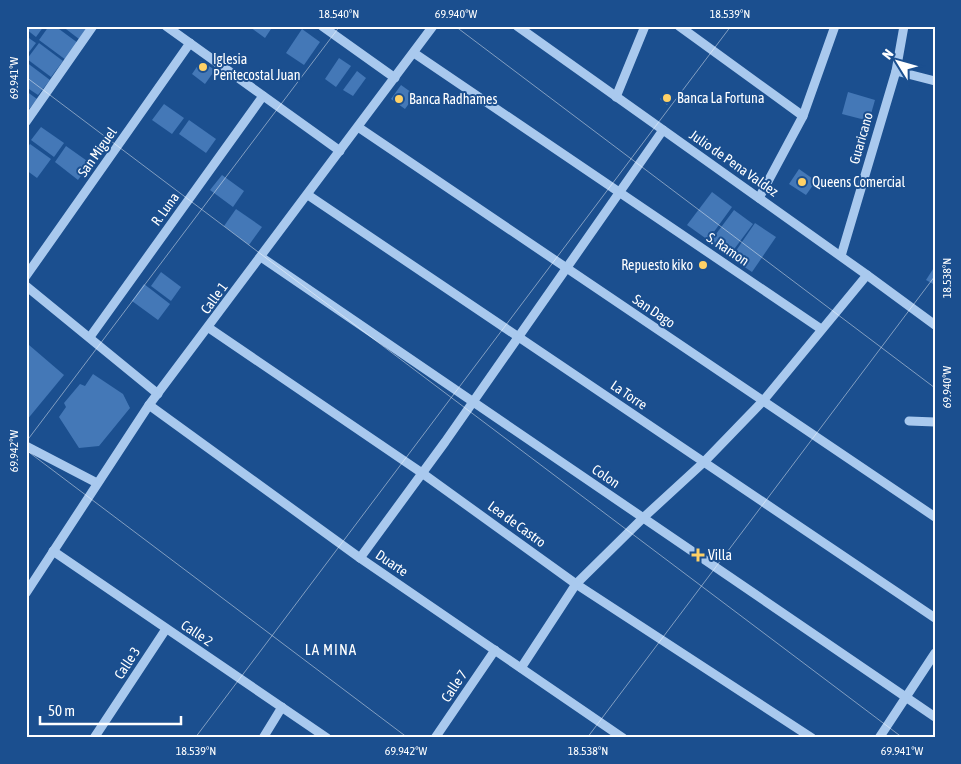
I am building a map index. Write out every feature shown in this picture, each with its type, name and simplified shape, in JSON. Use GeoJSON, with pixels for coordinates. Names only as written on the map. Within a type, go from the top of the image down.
{"type":"FeatureCollection","features":[{"type":"Feature","properties":{"kind":"street"},"geometry":{"type":"LineString","coordinates":[[26,122],[93,26]]}},
{"type":"Feature","properties":{"kind":"street"},"geometry":{"type":"LineString","coordinates":[[166,26],[340,151]]}},
{"type":"Feature","properties":{"kind":"street"},"geometry":{"type":"LineString","coordinates":[[322,26],[395,78]]}},
{"type":"Feature","properties":{"kind":"street","name":"Calle 1"},"geometry":{"type":"LineString","coordinates":[[26,593],[149,405],[209,328],[434,26]]}},
{"type":"Feature","properties":{"kind":"street","name":"Julio de Pena Valdez"},"geometry":{"type":"LineString","coordinates":[[516,26],[867,274],[935,325]]}},
{"type":"Feature","properties":{"kind":"street"},"geometry":{"type":"LineString","coordinates":[[616,97],[645,26]]}},
{"type":"Feature","properties":{"kind":"street"},"geometry":{"type":"LineString","coordinates":[[679,26],[803,116]]}},
{"type":"Feature","properties":{"kind":"street"},"geometry":{"type":"LineString","coordinates":[[760,198],[803,116],[835,26]]}},
{"type":"Feature","properties":{"kind":"street","name":"Guaricano"},"geometry":{"type":"LineString","coordinates":[[841,256],[896,71],[904,26]]}},
{"type":"Feature","properties":{"kind":"street","name":"San Miguel"},"geometry":{"type":"LineString","coordinates":[[26,276],[190,43]]}},
{"type":"Feature","properties":{"kind":"street","name":"S. Ramon"},"geometry":{"type":"LineString","coordinates":[[414,53],[821,328]]}},
{"type":"Feature","properties":{"kind":"street"},"geometry":{"type":"LineString","coordinates":[[896,71],[935,81]]}},
{"type":"Feature","properties":{"kind":"street","name":"R. Luna"},"geometry":{"type":"LineString","coordinates":[[90,338],[263,96]]}},
{"type":"Feature","properties":{"kind":"street","name":"San Dago"},"geometry":{"type":"LineString","coordinates":[[358,127],[935,517]]}},
{"type":"Feature","properties":{"kind":"street"},"geometry":{"type":"LineString","coordinates":[[360,558],[473,402],[663,130]]}},
{"type":"Feature","properties":{"kind":"street","name":"La Torre"},"geometry":{"type":"LineString","coordinates":[[308,194],[935,618]]}},
{"type":"Feature","properties":{"kind":"street","name":"Colon"},"geometry":{"type":"LineString","coordinates":[[261,257],[935,717]]}},
{"type":"Feature","properties":{"kind":"street"},"geometry":{"type":"LineString","coordinates":[[521,668],[576,584],[643,518],[704,462],[763,401],[867,274]]}},
{"type":"Feature","properties":{"kind":"street"},"geometry":{"type":"LineString","coordinates":[[26,286],[158,394]]}},
{"type":"Feature","properties":{"kind":"street","name":"Lea de Castro"},"geometry":{"type":"LineString","coordinates":[[209,328],[422,473],[576,584],[812,738]]}},
{"type":"Feature","properties":{"kind":"street","name":"Duarte"},"geometry":{"type":"LineString","coordinates":[[149,405],[360,558],[623,738]]}},
{"type":"Feature","properties":{"kind":"street"},"geometry":{"type":"LineString","coordinates":[[909,421],[935,422]]}},
{"type":"Feature","properties":{"kind":"street"},"geometry":{"type":"LineString","coordinates":[[26,446],[97,483]]}},
{"type":"Feature","properties":{"kind":"street","name":"Calle 2"},"geometry":{"type":"LineString","coordinates":[[53,551],[327,738]]}},
{"type":"Feature","properties":{"kind":"street","name":"Calle 3"},"geometry":{"type":"LineString","coordinates":[[94,738],[166,629]]}},
{"type":"Feature","properties":{"kind":"street","name":"Calle 7"},"geometry":{"type":"LineString","coordinates":[[435,738],[495,650]]}},
{"type":"Feature","properties":{"kind":"street"},"geometry":{"type":"LineString","coordinates":[[879,738],[935,653]]}},
{"type":"Feature","properties":{"kind":"street"},"geometry":{"type":"LineString","coordinates":[[263,738],[282,707]]}},
{"type":"Feature","properties":{"kind":"building"},"geometry":{"type":"Polygon","coordinates":[[[26,26],[44,26],[36,37],[26,29],[26,26]]]}},
{"type":"Feature","properties":{"kind":"building"},"geometry":{"type":"Polygon","coordinates":[[[49,26],[55,26],[78,43],[66,60],[39,40],[49,26]]]}},
{"type":"Feature","properties":{"kind":"building"},"geometry":{"type":"Polygon","coordinates":[[[62,26],[88,26],[79,39],[62,26]]]}},
{"type":"Feature","properties":{"kind":"building"},"geometry":{"type":"Polygon","coordinates":[[[251,26],[273,26],[265,38],[251,26]]]}},
{"type":"Feature","properties":{"kind":"building"},"geometry":{"type":"Polygon","coordinates":[[[302,29],[320,42],[304,65],[286,53],[302,29]]]}},
{"type":"Feature","properties":{"kind":"building"},"geometry":{"type":"Polygon","coordinates":[[[26,36],[36,43],[26,56],[26,36]]]}},
{"type":"Feature","properties":{"kind":"building"},"geometry":{"type":"Polygon","coordinates":[[[39,43],[63,61],[51,77],[27,59],[39,43]]]}},
{"type":"Feature","properties":{"kind":"building"},"geometry":{"type":"Polygon","coordinates":[[[339,58],[351,66],[336,87],[325,79],[339,58]]]}},
{"type":"Feature","properties":{"kind":"building"},"geometry":{"type":"Polygon","coordinates":[[[201,61],[215,70],[205,84],[192,74],[201,61]]]}},
{"type":"Feature","properties":{"kind":"building"},"geometry":{"type":"Polygon","coordinates":[[[26,62],[50,80],[38,95],[26,87],[26,62]]]}},
{"type":"Feature","properties":{"kind":"building"},"geometry":{"type":"Polygon","coordinates":[[[357,71],[366,78],[353,96],[343,90],[357,71]]]}},
{"type":"Feature","properties":{"kind":"building"},"geometry":{"type":"Polygon","coordinates":[[[401,85],[415,95],[405,109],[391,99],[401,85]]]}},
{"type":"Feature","properties":{"kind":"building"},"geometry":{"type":"Polygon","coordinates":[[[26,91],[37,99],[26,113],[26,91]]]}},
{"type":"Feature","properties":{"kind":"building","name":"Banca La Fortuna"},"geometry":{"type":"Polygon","coordinates":[[[667,92],[673,97],[667,105],[660,99],[667,92]]]}},
{"type":"Feature","properties":{"kind":"building"},"geometry":{"type":"Polygon","coordinates":[[[848,92],[875,100],[869,121],[842,114],[848,92]]]}},
{"type":"Feature","properties":{"kind":"building"},"geometry":{"type":"Polygon","coordinates":[[[164,104],[184,118],[172,134],[152,120],[164,104]]]}},
{"type":"Feature","properties":{"kind":"building"},"geometry":{"type":"Polygon","coordinates":[[[189,120],[216,139],[206,153],[179,134],[189,120]]]}},
{"type":"Feature","properties":{"kind":"building"},"geometry":{"type":"Polygon","coordinates":[[[41,127],[64,143],[54,157],[31,140],[41,127]]]}},
{"type":"Feature","properties":{"kind":"building"},"geometry":{"type":"Polygon","coordinates":[[[30,144],[51,159],[37,178],[26,170],[26,149],[30,144]]]}},
{"type":"Feature","properties":{"kind":"building"},"geometry":{"type":"Polygon","coordinates":[[[66,146],[90,163],[78,180],[55,162],[66,146]]]}},
{"type":"Feature","properties":{"kind":"building","name":"Queens Comercial"},"geometry":{"type":"Polygon","coordinates":[[[799,169],[816,181],[806,195],[789,184],[799,169]]]}},
{"type":"Feature","properties":{"kind":"building"},"geometry":{"type":"Polygon","coordinates":[[[222,175],[244,191],[233,207],[210,190],[222,175]]]}},
{"type":"Feature","properties":{"kind":"building"},"geometry":{"type":"Polygon","coordinates":[[[712,192],[732,207],[708,240],[687,225],[712,192]]]}},
{"type":"Feature","properties":{"kind":"building"},"geometry":{"type":"Polygon","coordinates":[[[236,209],[262,227],[249,245],[224,226],[236,209]]]}},
{"type":"Feature","properties":{"kind":"building"},"geometry":{"type":"Polygon","coordinates":[[[734,210],[753,224],[729,256],[710,242],[734,210]]]}},
{"type":"Feature","properties":{"kind":"building"},"geometry":{"type":"Polygon","coordinates":[[[755,223],[776,237],[752,272],[731,258],[755,223]]]}},
{"type":"Feature","properties":{"kind":"building"},"geometry":{"type":"Polygon","coordinates":[[[935,266],[935,285],[926,280],[935,266]]]}},
{"type":"Feature","properties":{"kind":"building"},"geometry":{"type":"Polygon","coordinates":[[[161,272],[181,287],[171,301],[151,286],[161,272]]]}},
{"type":"Feature","properties":{"kind":"building"},"geometry":{"type":"Polygon","coordinates":[[[144,284],[170,304],[158,320],[132,301],[144,284]]]}},
{"type":"Feature","properties":{"kind":"building"},"geometry":{"type":"Polygon","coordinates":[[[29,345],[64,375],[26,421],[26,348],[29,345]]]}},
{"type":"Feature","properties":{"kind":"building"},"geometry":{"type":"Polygon","coordinates":[[[93,374],[123,394],[130,408],[99,446],[79,448],[59,417],[66,407],[64,403],[80,384],[85,386],[93,374]]]}},
{"type":"Feature","properties":{"kind":"place","name":"Iglesia Pentecostal Juan"},"geometry":{"type":"Point","coordinates":[203,67]}},
{"type":"Feature","properties":{"kind":"place","name":"Banca La Fortuna"},"geometry":{"type":"Point","coordinates":[667,98]}},
{"type":"Feature","properties":{"kind":"place","name":"Banca Radhames"},"geometry":{"type":"Point","coordinates":[399,99]}},
{"type":"Feature","properties":{"kind":"place","name":"Queens Comercial"},"geometry":{"type":"Point","coordinates":[802,182]}},
{"type":"Feature","properties":{"kind":"place","name":"Repuesto kiko"},"geometry":{"type":"Point","coordinates":[703,265]}},
{"type":"Feature","properties":{"kind":"place","name":"Villa"},"geometry":{"type":"Point","coordinates":[698,555]}},
{"type":"Feature","properties":{"kind":"district","name":"LA MINA"},"geometry":{"type":"Point","coordinates":[331,650]}}]}
